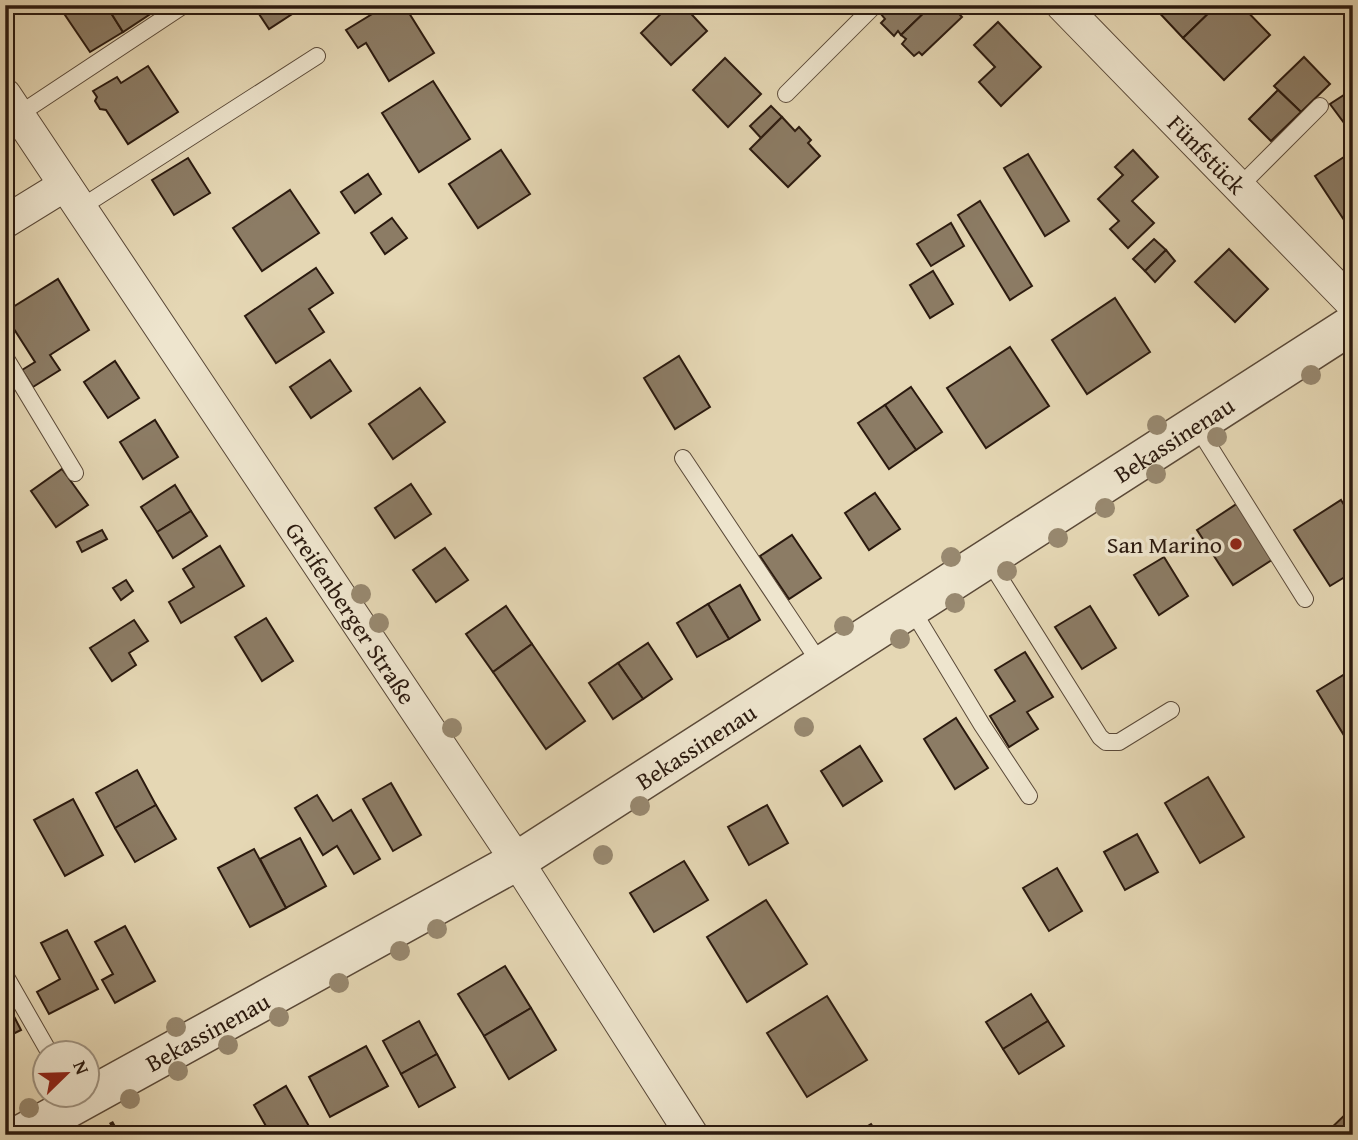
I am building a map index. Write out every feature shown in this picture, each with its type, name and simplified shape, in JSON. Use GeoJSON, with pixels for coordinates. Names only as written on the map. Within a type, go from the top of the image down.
{"type":"FeatureCollection","features":[{"type":"Feature","properties":{"kind":"street","name":"Fünfstück"},"geometry":{"type":"LineString","coordinates":[[1062,5],[1353,304]]}},
{"type":"Feature","properties":{"kind":"street","name":"Greifenberger Straße"},"geometry":{"type":"LineString","coordinates":[[12,105],[517,861],[692,1135]]}},
{"type":"Feature","properties":{"kind":"street"},"geometry":{"type":"LineString","coordinates":[[5,222],[73,197]]}},
{"type":"Feature","properties":{"kind":"street","name":"Bekassinenau"},"geometry":{"type":"LineString","coordinates":[[102,1097],[517,861],[1353,324]]}},
{"type":"Feature","properties":{"kind":"street","name":"Bekassinenau"},"geometry":{"type":"LineString","coordinates":[[20,1135],[82,1108]]}},
{"type":"Feature","properties":{"kind":"lane"},"geometry":{"type":"LineString","coordinates":[[12,105],[184,5]]}},
{"type":"Feature","properties":{"kind":"lane"},"geometry":{"type":"LineString","coordinates":[[786,94],[875,5]]}},
{"type":"Feature","properties":{"kind":"lane"},"geometry":{"type":"LineString","coordinates":[[73,197],[317,56]]}},
{"type":"Feature","properties":{"kind":"lane"},"geometry":{"type":"LineString","coordinates":[[1239,187],[1320,106]]}},
{"type":"Feature","properties":{"kind":"lane"},"geometry":{"type":"LineString","coordinates":[[5,357],[75,474]]}},
{"type":"Feature","properties":{"kind":"lane"},"geometry":{"type":"LineString","coordinates":[[1196,425],[1305,598]]}},
{"type":"Feature","properties":{"kind":"lane"},"geometry":{"type":"LineString","coordinates":[[684,458],[822,666]]}},
{"type":"Feature","properties":{"kind":"lane"},"geometry":{"type":"LineString","coordinates":[[988,559],[1100,737],[1106,742],[1119,742],[1171,710]]}},
{"type":"Feature","properties":{"kind":"lane"},"geometry":{"type":"LineString","coordinates":[[911,608],[1029,796]]}},
{"type":"Feature","properties":{"kind":"lane"},"geometry":{"type":"LineString","coordinates":[[5,975],[41,1038]]}},
{"type":"Feature","properties":{"kind":"path"},"geometry":{"type":"LineString","coordinates":[[89,1108],[118,1135]]}},
{"type":"Feature","properties":{"kind":"building"},"geometry":{"type":"Polygon","coordinates":[[[80,5],[106,5],[123,32],[90,52],[65,15],[80,5]]]}},
{"type":"Feature","properties":{"kind":"building"},"geometry":{"type":"Polygon","coordinates":[[[106,5],[151,5],[155,11],[123,32],[106,5]]]}},
{"type":"Feature","properties":{"kind":"building"},"geometry":{"type":"Polygon","coordinates":[[[253,5],[306,5],[269,29],[253,5]]]}},
{"type":"Feature","properties":{"kind":"building"},"geometry":{"type":"Polygon","coordinates":[[[387,5],[404,5],[434,53],[389,81],[366,43],[358,48],[346,30],[387,5]]]}},
{"type":"Feature","properties":{"kind":"building"},"geometry":{"type":"Polygon","coordinates":[[[670,5],[683,5],[707,31],[671,65],[641,33],[670,5]]]}},
{"type":"Feature","properties":{"kind":"building"},"geometry":{"type":"Polygon","coordinates":[[[890,5],[932,5],[901,35],[898,31],[894,36],[881,23],[885,19],[881,14],[890,5]]]}},
{"type":"Feature","properties":{"kind":"building"},"geometry":{"type":"Polygon","coordinates":[[[932,5],[951,5],[962,17],[922,55],[919,52],[914,56],[902,44],[906,39],[901,35],[932,5]]]}},
{"type":"Feature","properties":{"kind":"building"},"geometry":{"type":"Polygon","coordinates":[[[1152,5],[1217,5],[1183,38],[1152,5]]]}},
{"type":"Feature","properties":{"kind":"building"},"geometry":{"type":"Polygon","coordinates":[[[1217,5],[1241,5],[1270,35],[1224,80],[1183,38],[1217,5]]]}},
{"type":"Feature","properties":{"kind":"building"},"geometry":{"type":"Polygon","coordinates":[[[998,22],[1041,67],[1001,106],[979,82],[995,67],[974,45],[998,22]]]}},
{"type":"Feature","properties":{"kind":"building"},"geometry":{"type":"Polygon","coordinates":[[[1304,57],[1330,84],[1301,112],[1274,86],[1304,57]]]}},
{"type":"Feature","properties":{"kind":"building"},"geometry":{"type":"Polygon","coordinates":[[[725,58],[761,94],[728,127],[693,90],[725,58]]]}},
{"type":"Feature","properties":{"kind":"building"},"geometry":{"type":"Polygon","coordinates":[[[148,66],[178,112],[128,144],[106,110],[100,109],[93,91],[117,77],[121,83],[148,66]]]}},
{"type":"Feature","properties":{"kind":"building"},"geometry":{"type":"Polygon","coordinates":[[[433,81],[470,139],[419,172],[382,113],[433,81]]]}},
{"type":"Feature","properties":{"kind":"building"},"geometry":{"type":"Polygon","coordinates":[[[1353,89],[1353,135],[1330,104],[1353,89]]]}},
{"type":"Feature","properties":{"kind":"building"},"geometry":{"type":"Polygon","coordinates":[[[1278,90],[1301,112],[1271,141],[1249,119],[1278,90]]]}},
{"type":"Feature","properties":{"kind":"building"},"geometry":{"type":"Polygon","coordinates":[[[771,106],[782,117],[761,138],[750,126],[771,106]]]}},
{"type":"Feature","properties":{"kind":"building"},"geometry":{"type":"Polygon","coordinates":[[[782,117],[795,131],[799,127],[820,156],[788,187],[750,149],[782,117]]]}},
{"type":"Feature","properties":{"kind":"building"},"geometry":{"type":"Polygon","coordinates":[[[501,150],[530,194],[478,228],[449,184],[501,150]]]}},
{"type":"Feature","properties":{"kind":"building"},"geometry":{"type":"Polygon","coordinates":[[[1133,150],[1158,177],[1132,201],[1154,223],[1128,248],[1110,229],[1119,221],[1098,199],[1123,175],[1115,167],[1133,150]]]}},
{"type":"Feature","properties":{"kind":"building"},"geometry":{"type":"Polygon","coordinates":[[[1353,151],[1353,219],[1346,223],[1315,176],[1353,151]]]}},
{"type":"Feature","properties":{"kind":"building"},"geometry":{"type":"Polygon","coordinates":[[[1028,154],[1069,221],[1045,236],[1004,168],[1028,154]]]}},
{"type":"Feature","properties":{"kind":"building"},"geometry":{"type":"Polygon","coordinates":[[[188,158],[210,193],[174,215],[152,180],[188,158]]]}},
{"type":"Feature","properties":{"kind":"building"},"geometry":{"type":"Polygon","coordinates":[[[368,174],[381,194],[355,213],[341,192],[368,174]]]}},
{"type":"Feature","properties":{"kind":"building"},"geometry":{"type":"Polygon","coordinates":[[[290,190],[319,233],[262,271],[233,228],[290,190]]]}},
{"type":"Feature","properties":{"kind":"building"},"geometry":{"type":"Polygon","coordinates":[[[980,201],[1032,286],[1010,300],[958,215],[980,201]]]}},
{"type":"Feature","properties":{"kind":"building"},"geometry":{"type":"Polygon","coordinates":[[[392,218],[407,238],[385,254],[371,233],[392,218]]]}},
{"type":"Feature","properties":{"kind":"building"},"geometry":{"type":"Polygon","coordinates":[[[951,223],[964,246],[931,266],[917,244],[951,223]]]}},
{"type":"Feature","properties":{"kind":"building"},"geometry":{"type":"Polygon","coordinates":[[[1154,239],[1166,250],[1145,271],[1133,259],[1154,239]]]}},
{"type":"Feature","properties":{"kind":"building"},"geometry":{"type":"Polygon","coordinates":[[[1229,249],[1268,289],[1235,322],[1195,282],[1229,249]]]}},
{"type":"Feature","properties":{"kind":"building"},"geometry":{"type":"Polygon","coordinates":[[[1166,250],[1175,261],[1155,282],[1145,271],[1166,250]]]}},
{"type":"Feature","properties":{"kind":"building"},"geometry":{"type":"Polygon","coordinates":[[[316,268],[333,293],[309,309],[324,332],[276,363],[245,316],[316,268]]]}},
{"type":"Feature","properties":{"kind":"building"},"geometry":{"type":"Polygon","coordinates":[[[933,271],[953,304],[930,318],[910,285],[933,271]]]}},
{"type":"Feature","properties":{"kind":"building"},"geometry":{"type":"Polygon","coordinates":[[[58,279],[89,330],[50,355],[60,370],[33,387],[22,370],[35,362],[5,312],[58,279]]]}},
{"type":"Feature","properties":{"kind":"building"},"geometry":{"type":"Polygon","coordinates":[[[1115,298],[1150,352],[1087,394],[1052,340],[1115,298]]]}},
{"type":"Feature","properties":{"kind":"building"},"geometry":{"type":"Polygon","coordinates":[[[1010,347],[1049,406],[986,448],[947,388],[1010,347]]]}},
{"type":"Feature","properties":{"kind":"building"},"geometry":{"type":"Polygon","coordinates":[[[679,356],[710,407],[675,429],[644,378],[679,356]]]}},
{"type":"Feature","properties":{"kind":"building"},"geometry":{"type":"Polygon","coordinates":[[[330,360],[351,391],[311,418],[290,387],[330,360]]]}},
{"type":"Feature","properties":{"kind":"building"},"geometry":{"type":"Polygon","coordinates":[[[115,361],[139,398],[108,418],[84,382],[115,361]]]}},
{"type":"Feature","properties":{"kind":"building"},"geometry":{"type":"Polygon","coordinates":[[[911,387],[942,432],[916,450],[885,405],[911,387]]]}},
{"type":"Feature","properties":{"kind":"building"},"geometry":{"type":"Polygon","coordinates":[[[420,388],[445,422],[393,459],[369,424],[420,388]]]}},
{"type":"Feature","properties":{"kind":"building"},"geometry":{"type":"Polygon","coordinates":[[[885,405],[916,450],[889,469],[858,423],[885,405]]]}},
{"type":"Feature","properties":{"kind":"building"},"geometry":{"type":"Polygon","coordinates":[[[155,420],[178,457],[143,479],[120,442],[155,420]]]}},
{"type":"Feature","properties":{"kind":"building"},"geometry":{"type":"Polygon","coordinates":[[[62,469],[88,505],[56,527],[31,491],[62,469]]]}},
{"type":"Feature","properties":{"kind":"building"},"geometry":{"type":"Polygon","coordinates":[[[411,484],[431,514],[395,538],[375,508],[411,484]]]}},
{"type":"Feature","properties":{"kind":"building"},"geometry":{"type":"Polygon","coordinates":[[[175,485],[191,511],[157,532],[141,507],[175,485]]]}},
{"type":"Feature","properties":{"kind":"building"},"geometry":{"type":"Polygon","coordinates":[[[875,493],[900,529],[869,550],[845,513],[875,493]]]}},
{"type":"Feature","properties":{"kind":"building"},"geometry":{"type":"Polygon","coordinates":[[[1341,500],[1353,519],[1353,572],[1330,586],[1294,530],[1341,500]]]}},
{"type":"Feature","properties":{"kind":"building","name":"San Marino"},"geometry":{"type":"Polygon","coordinates":[[[1238,503],[1275,558],[1233,585],[1197,530],[1238,503]]]}},
{"type":"Feature","properties":{"kind":"building"},"geometry":{"type":"Polygon","coordinates":[[[191,511],[207,536],[173,558],[157,532],[191,511]]]}},
{"type":"Feature","properties":{"kind":"building"},"geometry":{"type":"Polygon","coordinates":[[[102,530],[107,539],[82,552],[77,542],[102,530]]]}},
{"type":"Feature","properties":{"kind":"building"},"geometry":{"type":"Polygon","coordinates":[[[792,535],[821,578],[789,599],[760,556],[792,535]]]}},
{"type":"Feature","properties":{"kind":"building"},"geometry":{"type":"Polygon","coordinates":[[[220,546],[244,586],[181,623],[169,602],[194,587],[183,569],[220,546]]]}},
{"type":"Feature","properties":{"kind":"building"},"geometry":{"type":"Polygon","coordinates":[[[445,548],[468,580],[436,602],[413,570],[445,548]]]}},
{"type":"Feature","properties":{"kind":"building"},"geometry":{"type":"Polygon","coordinates":[[[1164,557],[1188,596],[1159,615],[1134,575],[1164,557]]]}},
{"type":"Feature","properties":{"kind":"building"},"geometry":{"type":"Polygon","coordinates":[[[126,580],[133,591],[121,600],[113,588],[126,580]]]}},
{"type":"Feature","properties":{"kind":"building"},"geometry":{"type":"Polygon","coordinates":[[[740,585],[760,620],[729,639],[708,604],[740,585]]]}},
{"type":"Feature","properties":{"kind":"building"},"geometry":{"type":"Polygon","coordinates":[[[708,604],[729,639],[697,657],[677,623],[708,604]]]}},
{"type":"Feature","properties":{"kind":"building"},"geometry":{"type":"Polygon","coordinates":[[[506,606],[532,644],[493,672],[466,634],[506,606]]]}},
{"type":"Feature","properties":{"kind":"building"},"geometry":{"type":"Polygon","coordinates":[[[1090,606],[1116,648],[1082,669],[1055,627],[1090,606]]]}},
{"type":"Feature","properties":{"kind":"building"},"geometry":{"type":"Polygon","coordinates":[[[266,618],[293,661],[262,681],[235,637],[266,618]]]}},
{"type":"Feature","properties":{"kind":"building"},"geometry":{"type":"Polygon","coordinates":[[[134,620],[148,641],[129,653],[136,665],[112,681],[90,648],[134,620]]]}},
{"type":"Feature","properties":{"kind":"building"},"geometry":{"type":"Polygon","coordinates":[[[648,643],[672,679],[643,699],[618,663],[648,643]]]}},
{"type":"Feature","properties":{"kind":"building"},"geometry":{"type":"Polygon","coordinates":[[[532,644],[585,721],[546,749],[493,672],[532,644]]]}},
{"type":"Feature","properties":{"kind":"building"},"geometry":{"type":"Polygon","coordinates":[[[1025,652],[1053,697],[1027,712],[1038,729],[1009,747],[990,716],[1015,701],[995,670],[1025,652]]]}},
{"type":"Feature","properties":{"kind":"building"},"geometry":{"type":"Polygon","coordinates":[[[618,663],[643,699],[613,719],[589,683],[618,663]]]}},
{"type":"Feature","properties":{"kind":"building"},"geometry":{"type":"Polygon","coordinates":[[[1350,671],[1353,676],[1353,732],[1345,737],[1317,691],[1350,671]]]}},
{"type":"Feature","properties":{"kind":"building"},"geometry":{"type":"Polygon","coordinates":[[[956,718],[988,768],[955,789],[924,739],[956,718]]]}},
{"type":"Feature","properties":{"kind":"building"},"geometry":{"type":"Polygon","coordinates":[[[860,746],[882,781],[843,806],[821,771],[860,746]]]}},
{"type":"Feature","properties":{"kind":"building"},"geometry":{"type":"Polygon","coordinates":[[[137,770],[156,805],[115,828],[96,793],[137,770]]]}},
{"type":"Feature","properties":{"kind":"building"},"geometry":{"type":"Polygon","coordinates":[[[1208,777],[1244,837],[1200,863],[1165,803],[1208,777]]]}},
{"type":"Feature","properties":{"kind":"building"},"geometry":{"type":"Polygon","coordinates":[[[391,783],[421,835],[393,851],[363,799],[391,783]]]}},
{"type":"Feature","properties":{"kind":"building"},"geometry":{"type":"Polygon","coordinates":[[[317,795],[333,821],[351,810],[380,859],[354,874],[337,846],[323,855],[295,808],[317,795]]]}},
{"type":"Feature","properties":{"kind":"building"},"geometry":{"type":"Polygon","coordinates":[[[73,799],[103,855],[65,876],[34,820],[73,799]]]}},
{"type":"Feature","properties":{"kind":"building"},"geometry":{"type":"Polygon","coordinates":[[[156,805],[176,839],[135,862],[115,828],[156,805]]]}},
{"type":"Feature","properties":{"kind":"building"},"geometry":{"type":"Polygon","coordinates":[[[767,805],[788,843],[749,865],[728,827],[767,805]]]}},
{"type":"Feature","properties":{"kind":"building"},"geometry":{"type":"Polygon","coordinates":[[[1137,834],[1158,872],[1125,890],[1104,852],[1137,834]]]}},
{"type":"Feature","properties":{"kind":"building"},"geometry":{"type":"Polygon","coordinates":[[[300,838],[326,886],[286,908],[260,859],[300,838]]]}},
{"type":"Feature","properties":{"kind":"building"},"geometry":{"type":"Polygon","coordinates":[[[254,849],[286,908],[250,927],[218,868],[254,849]]]}},
{"type":"Feature","properties":{"kind":"building"},"geometry":{"type":"Polygon","coordinates":[[[684,861],[708,900],[654,932],[630,893],[684,861]]]}},
{"type":"Feature","properties":{"kind":"building"},"geometry":{"type":"Polygon","coordinates":[[[1057,868],[1082,911],[1049,931],[1023,888],[1057,868]]]}},
{"type":"Feature","properties":{"kind":"building"},"geometry":{"type":"Polygon","coordinates":[[[766,900],[807,964],[747,1002],[707,937],[766,900]]]}},
{"type":"Feature","properties":{"kind":"building"},"geometry":{"type":"Polygon","coordinates":[[[125,926],[155,981],[115,1003],[102,980],[113,974],[95,942],[125,926]]]}},
{"type":"Feature","properties":{"kind":"building"},"geometry":{"type":"Polygon","coordinates":[[[67,930],[98,989],[49,1014],[37,992],[60,979],[41,943],[67,930]]]}},
{"type":"Feature","properties":{"kind":"building"},"geometry":{"type":"Polygon","coordinates":[[[505,966],[531,1008],[484,1036],[458,994],[505,966]]]}},
{"type":"Feature","properties":{"kind":"building"},"geometry":{"type":"Polygon","coordinates":[[[1031,994],[1048,1021],[1003,1049],[986,1022],[1031,994]]]}},
{"type":"Feature","properties":{"kind":"building"},"geometry":{"type":"Polygon","coordinates":[[[827,996],[867,1060],[807,1097],[767,1033],[827,996]]]}},
{"type":"Feature","properties":{"kind":"building"},"geometry":{"type":"Polygon","coordinates":[[[5,999],[21,1030],[5,1038],[5,999]]]}},
{"type":"Feature","properties":{"kind":"building"},"geometry":{"type":"Polygon","coordinates":[[[531,1008],[556,1050],[509,1079],[484,1036],[531,1008]]]}},
{"type":"Feature","properties":{"kind":"building"},"geometry":{"type":"Polygon","coordinates":[[[419,1021],[437,1054],[401,1074],[383,1041],[419,1021]]]}},
{"type":"Feature","properties":{"kind":"building"},"geometry":{"type":"Polygon","coordinates":[[[1048,1021],[1064,1046],[1019,1074],[1003,1049],[1048,1021]]]}},
{"type":"Feature","properties":{"kind":"building"},"geometry":{"type":"Polygon","coordinates":[[[366,1046],[388,1086],[330,1117],[309,1077],[366,1046]]]}},
{"type":"Feature","properties":{"kind":"building"},"geometry":{"type":"Polygon","coordinates":[[[437,1054],[455,1087],[419,1107],[401,1074],[437,1054]]]}},
{"type":"Feature","properties":{"kind":"building"},"geometry":{"type":"Polygon","coordinates":[[[286,1086],[314,1135],[271,1135],[254,1105],[286,1086]]]}},
{"type":"Feature","properties":{"kind":"building"},"geometry":{"type":"Polygon","coordinates":[[[1353,1107],[1353,1135],[1324,1135],[1353,1107]]]}},
{"type":"Feature","properties":{"kind":"building"},"geometry":{"type":"Polygon","coordinates":[[[871,1124],[878,1135],[853,1135],[871,1124]]]}},
{"type":"Feature","properties":{"kind":"place","name":"San Marino"},"geometry":{"type":"Point","coordinates":[1236,544]}}]}
